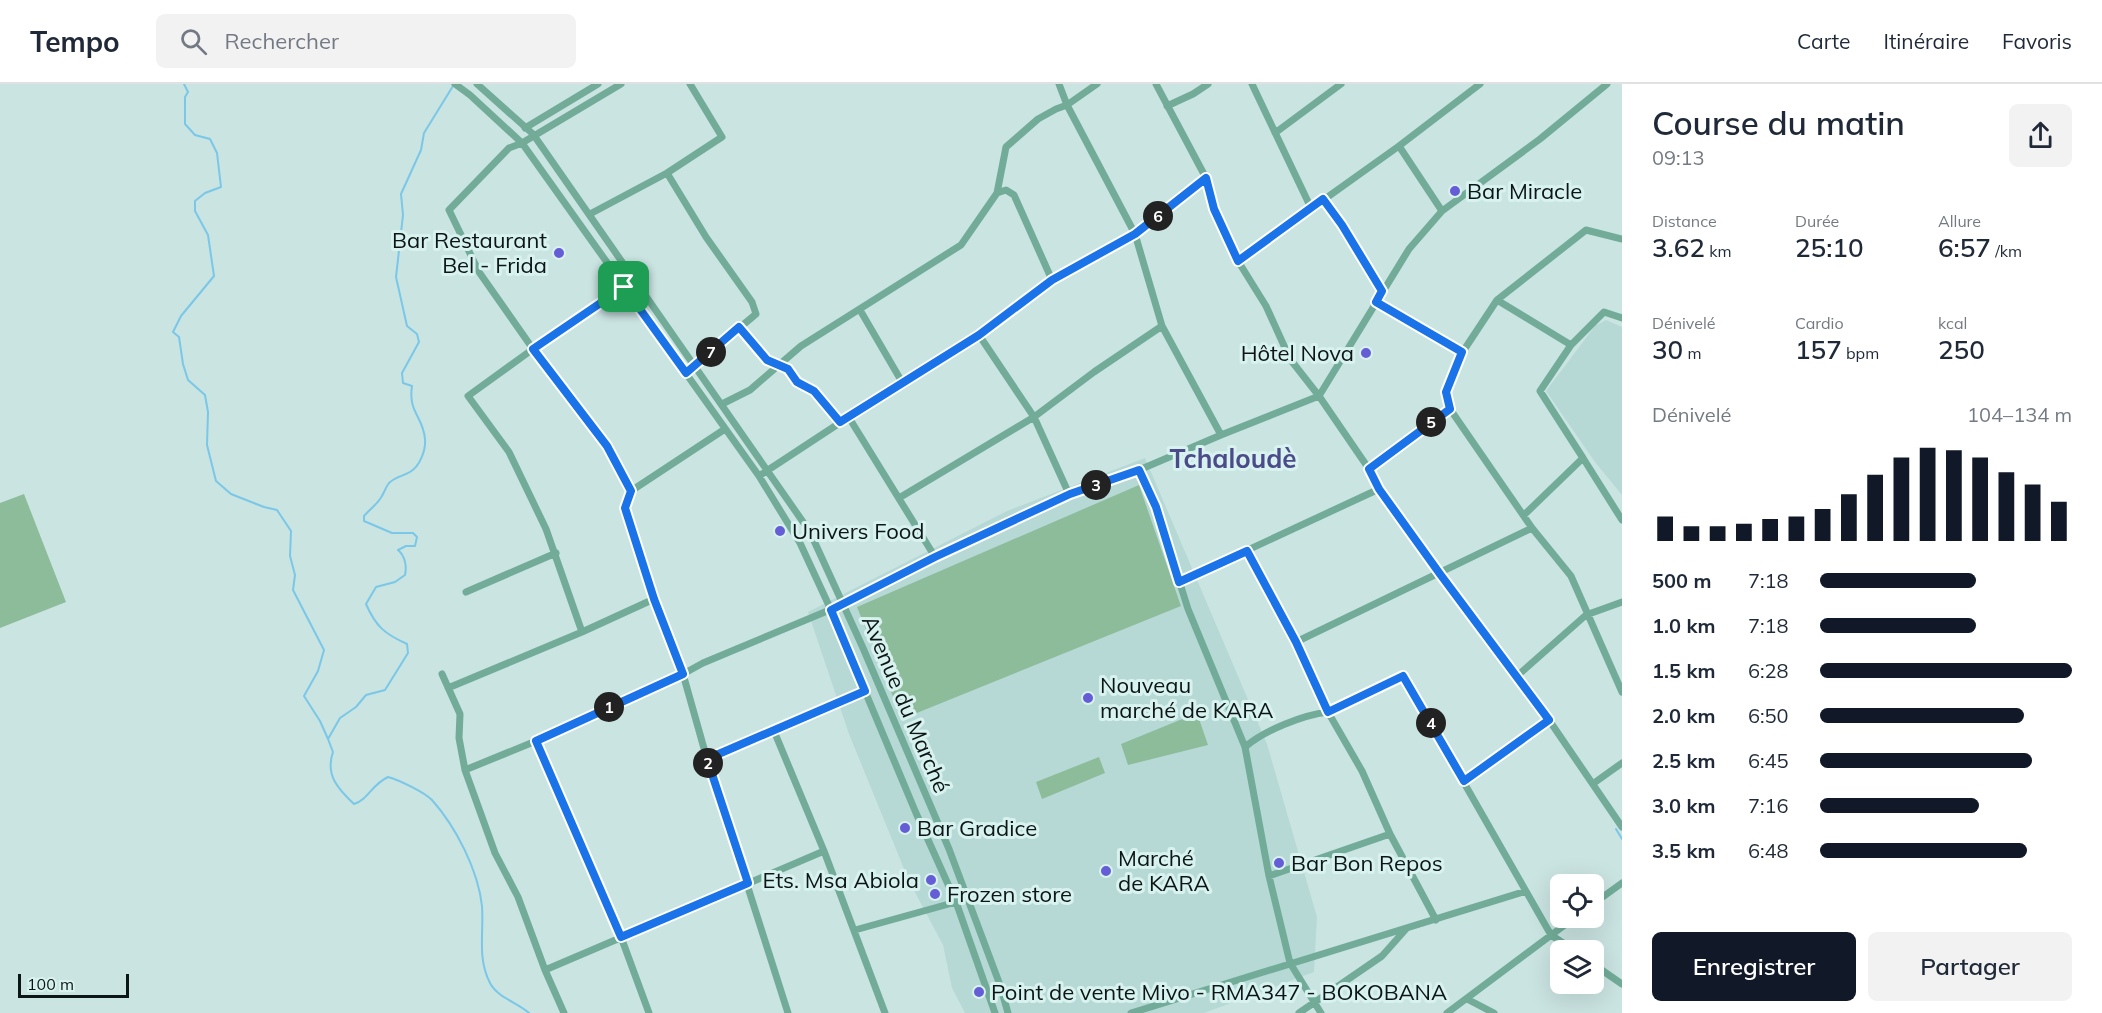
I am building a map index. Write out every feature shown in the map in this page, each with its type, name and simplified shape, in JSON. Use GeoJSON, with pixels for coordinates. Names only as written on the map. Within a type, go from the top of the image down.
{"type":"FeatureCollection","features":[{"type":"Feature","properties":{"kind":"street","name":"Avenue du Marché"},"geometry":{"type":"LineString","coordinates":[[455,84],[522,143],[759,476],[800,543],[957,902],[994,1013]]}},
{"type":"Feature","properties":{"kind":"street","name":"Avenue du Marché"},"geometry":{"type":"LineString","coordinates":[[477,84],[533,135],[769,470],[810,532],[844,604],[949,849],[1000,985],[1008,1013]]}},
{"type":"Feature","properties":{"kind":"street"},"geometry":{"type":"LineString","coordinates":[[488,94],[489,84]]}},
{"type":"Feature","properties":{"kind":"street"},"geometry":{"type":"LineString","coordinates":[[525,128],[598,84]]}},
{"type":"Feature","properties":{"kind":"street"},"geometry":{"type":"LineString","coordinates":[[621,84],[522,143],[509,148],[449,210],[479,272],[533,349],[607,446],[631,491]]}},
{"type":"Feature","properties":{"kind":"street"},"geometry":{"type":"LineString","coordinates":[[590,214],[667,172],[722,137],[690,84]]}},
{"type":"Feature","properties":{"kind":"street"},"geometry":{"type":"LineString","coordinates":[[1059,84],[1067,105],[1135,234],[1162,326],[1221,435]]}},
{"type":"Feature","properties":{"kind":"street"},"geometry":{"type":"LineString","coordinates":[[722,404],[750,390],[801,346],[962,245],[997,193],[1006,147],[1038,120],[1067,105],[1097,84]]}},
{"type":"Feature","properties":{"kind":"street"},"geometry":{"type":"LineString","coordinates":[[1156,84],[1206,178],[1214,209],[1238,261],[1266,306],[1290,359],[1319,396],[1369,469],[1379,489],[1549,720],[1622,827]]}},
{"type":"Feature","properties":{"kind":"street"},"geometry":{"type":"LineString","coordinates":[[1167,106],[1208,84]]}},
{"type":"Feature","properties":{"kind":"street"},"geometry":{"type":"LineString","coordinates":[[1252,84],[1311,208]]}},
{"type":"Feature","properties":{"kind":"street"},"geometry":{"type":"LineString","coordinates":[[1275,134],[1341,84]]}},
{"type":"Feature","properties":{"kind":"street"},"geometry":{"type":"LineString","coordinates":[[465,770],[536,741],[703,663],[831,610],[935,557],[1070,494],[1139,470],[1319,396],[1409,249],[1442,212],[1540,139],[1607,84]]}},
{"type":"Feature","properties":{"kind":"street"},"geometry":{"type":"LineString","coordinates":[[1238,261],[1399,146],[1478,85]]}},
{"type":"Feature","properties":{"kind":"street"},"geometry":{"type":"LineString","coordinates":[[1399,146],[1442,212]]}},
{"type":"Feature","properties":{"kind":"street"},"geometry":{"type":"LineString","coordinates":[[667,172],[706,237],[752,302],[756,314],[686,373]]}},
{"type":"Feature","properties":{"kind":"street"},"geometry":{"type":"LineString","coordinates":[[759,476],[848,416],[979,335],[1052,280],[1135,234],[1206,178]]}},
{"type":"Feature","properties":{"kind":"street"},"geometry":{"type":"LineString","coordinates":[[997,193],[1006,190],[1014,195],[1052,280]]}},
{"type":"Feature","properties":{"kind":"street"},"geometry":{"type":"LineString","coordinates":[[1323,199],[1342,225],[1382,291]]}},
{"type":"Feature","properties":{"kind":"street"},"geometry":{"type":"LineString","coordinates":[[1622,239],[1586,230],[1497,300],[1462,352],[1446,392],[1450,409],[1532,528],[1571,576],[1586,615],[1622,692]]}},
{"type":"Feature","properties":{"kind":"street"},"geometry":{"type":"LineString","coordinates":[[582,632],[556,553],[509,452],[468,396],[624,287]]}},
{"type":"Feature","properties":{"kind":"street"},"geometry":{"type":"LineString","coordinates":[[1497,300],[1571,345]]}},
{"type":"Feature","properties":{"kind":"street"},"geometry":{"type":"LineString","coordinates":[[1376,302],[1462,352]]}},
{"type":"Feature","properties":{"kind":"street"},"geometry":{"type":"LineString","coordinates":[[860,310],[902,382]]}},
{"type":"Feature","properties":{"kind":"street"},"geometry":{"type":"LineString","coordinates":[[1622,318],[1604,312],[1571,345],[1540,391],[1622,520]]}},
{"type":"Feature","properties":{"kind":"street"},"geometry":{"type":"LineString","coordinates":[[899,498],[1034,417],[1094,372],[1162,326]]}},
{"type":"Feature","properties":{"kind":"street"},"geometry":{"type":"LineString","coordinates":[[739,327],[767,360],[788,369],[797,382],[814,391],[840,422]]}},
{"type":"Feature","properties":{"kind":"street"},"geometry":{"type":"LineString","coordinates":[[979,335],[1034,417],[1070,494]]}},
{"type":"Feature","properties":{"kind":"street"},"geometry":{"type":"LineString","coordinates":[[1369,469],[1450,409]]}},
{"type":"Feature","properties":{"kind":"street"},"geometry":{"type":"LineString","coordinates":[[848,416],[935,557]]}},
{"type":"Feature","properties":{"kind":"street"},"geometry":{"type":"LineString","coordinates":[[725,429],[631,491],[625,508],[654,599],[683,674],[707,759],[788,1013]]}},
{"type":"Feature","properties":{"kind":"street"},"geometry":{"type":"LineString","coordinates":[[1524,514],[1583,458]]}},
{"type":"Feature","properties":{"kind":"street"},"geometry":{"type":"LineString","coordinates":[[1139,470],[1156,507],[1188,609],[1245,747],[1269,876],[1290,963],[1321,1013]]}},
{"type":"Feature","properties":{"kind":"street"},"geometry":{"type":"LineString","coordinates":[[1179,582],[1379,489]]}},
{"type":"Feature","properties":{"kind":"street"},"geometry":{"type":"LineString","coordinates":[[1296,642],[1532,528]]}},
{"type":"Feature","properties":{"kind":"street"},"geometry":{"type":"LineString","coordinates":[[1247,551],[1296,642],[1328,712],[1362,771],[1390,834],[1436,920]]}},
{"type":"Feature","properties":{"kind":"street"},"geometry":{"type":"LineString","coordinates":[[466,592],[556,553]]}},
{"type":"Feature","properties":{"kind":"street"},"geometry":{"type":"LineString","coordinates":[[448,688],[654,599]]}},
{"type":"Feature","properties":{"kind":"street"},"geometry":{"type":"LineString","coordinates":[[1516,677],[1586,615],[1622,602]]}},
{"type":"Feature","properties":{"kind":"street"},"geometry":{"type":"LineString","coordinates":[[442,674],[460,714],[459,738],[465,770],[495,853],[518,897],[545,970],[564,1013]]}},
{"type":"Feature","properties":{"kind":"street"},"geometry":{"type":"LineString","coordinates":[[1245,747],[1254,740],[1313,714],[1328,712],[1403,676],[1551,935],[1558,940]]}},
{"type":"Feature","properties":{"kind":"street"},"geometry":{"type":"LineString","coordinates":[[707,759],[865,691]]}},
{"type":"Feature","properties":{"kind":"street"},"geometry":{"type":"LineString","coordinates":[[1464,781],[1549,720]]}},
{"type":"Feature","properties":{"kind":"street"},"geometry":{"type":"LineString","coordinates":[[774,731],[824,850],[885,1013]]}},
{"type":"Feature","properties":{"kind":"street"},"geometry":{"type":"LineString","coordinates":[[536,741],[621,937],[649,1013]]}},
{"type":"Feature","properties":{"kind":"street"},"geometry":{"type":"LineString","coordinates":[[1594,783],[1622,763]]}},
{"type":"Feature","properties":{"kind":"street"},"geometry":{"type":"LineString","coordinates":[[1269,876],[1390,834]]}},
{"type":"Feature","properties":{"kind":"street"},"geometry":{"type":"LineString","coordinates":[[935,854],[949,849]]}},
{"type":"Feature","properties":{"kind":"street"},"geometry":{"type":"LineString","coordinates":[[545,970],[824,850]]}},
{"type":"Feature","properties":{"kind":"street"},"geometry":{"type":"LineString","coordinates":[[1604,896],[1622,883]]}},
{"type":"Feature","properties":{"kind":"street"},"geometry":{"type":"LineString","coordinates":[[1614,889],[1622,894]]}},
{"type":"Feature","properties":{"kind":"street"},"geometry":{"type":"LineString","coordinates":[[1131,1013],[1526,891]]}},
{"type":"Feature","properties":{"kind":"street"},"geometry":{"type":"LineString","coordinates":[[855,930],[957,902]]}},
{"type":"Feature","properties":{"kind":"street"},"geometry":{"type":"LineString","coordinates":[[1447,1013],[1560,928]]}},
{"type":"Feature","properties":{"kind":"street"},"geometry":{"type":"LineString","coordinates":[[1299,1013],[1382,956],[1406,929]]}},
{"type":"Feature","properties":{"kind":"street"},"geometry":{"type":"LineString","coordinates":[[1604,972],[1622,984]]}},
{"type":"Feature","properties":{"kind":"street"},"geometry":{"type":"LineString","coordinates":[[987,988],[1000,985]]}},
{"type":"Feature","properties":{"kind":"street"},"geometry":{"type":"LineString","coordinates":[[1467,999],[1494,1013]]}},
{"type":"Feature","properties":{"kind":"shaded area"},"geometry":{"type":"Polygon","coordinates":[[[1606,320],[1622,327],[1622,495],[1595,462],[1546,391],[1595,326],[1606,320]]]}},
{"type":"Feature","properties":{"kind":"shaded area","name":"Nouveau marché de KARA"},"geometry":{"type":"Polygon","coordinates":[[[1145,458],[1267,744],[1317,917],[1314,972],[1204,1013],[965,1013],[952,988],[943,945],[909,881],[849,734],[808,612],[1007,511],[1145,458]]]}},
{"type":"Feature","properties":{"kind":"green space"},"geometry":{"type":"Polygon","coordinates":[[[1139,485],[1181,606],[902,719],[857,607],[1139,485]]]}},
{"type":"Feature","properties":{"kind":"green space"},"geometry":{"type":"Polygon","coordinates":[[[24,494],[66,602],[0,628],[0,503],[24,494]]]}},
{"type":"Feature","properties":{"kind":"green space"},"geometry":{"type":"Polygon","coordinates":[[[1197,713],[1208,745],[1128,765],[1121,744],[1197,713]]]}},
{"type":"Feature","properties":{"kind":"green space"},"geometry":{"type":"Polygon","coordinates":[[[1099,757],[1105,773],[1042,799],[1036,782],[1099,757]]]}},
{"type":"Feature","properties":{"kind":"waterway"},"geometry":{"type":"LineString","coordinates":[[184,84],[188,92],[185,97],[185,124],[195,135],[210,139],[217,153],[221,187],[205,193],[195,201],[195,211],[208,235],[214,276],[181,316],[173,332],[179,337],[188,380],[205,395],[208,412],[207,445],[216,481],[231,494],[277,510],[291,531],[290,556],[295,575],[293,590],[324,650],[318,671],[304,696],[328,739]]}},
{"type":"Feature","properties":{"kind":"waterway"},"geometry":{"type":"LineString","coordinates":[[453,86],[424,133],[421,150],[401,194],[403,215],[396,277],[407,326],[417,334],[419,342],[402,373],[403,383],[412,386],[412,402],[424,431],[424,448],[417,466],[389,483],[378,501],[364,516],[364,521],[392,533],[413,533],[417,537],[415,546],[406,546],[398,550],[405,561],[405,575],[395,582],[376,587],[366,604],[382,629],[407,644],[408,653],[385,690],[366,695],[356,707],[340,718],[328,739],[333,752],[331,768],[334,781],[354,804],[388,777],[423,793],[441,811],[471,864],[480,892],[482,945],[486,974],[493,988],[529,1013]]}},
{"type":"Feature","properties":{"kind":"waterway"},"geometry":{"type":"LineString","coordinates":[[1616,829],[1622,839]]}},
{"type":"Feature","properties":{"kind":"place","name":"Bar Miracle"},"geometry":{"type":"Point","coordinates":[1455,191]}},
{"type":"Feature","properties":{"kind":"place","name":"Bar Restaurant Bel - Frida"},"geometry":{"type":"Point","coordinates":[559,253]}},
{"type":"Feature","properties":{"kind":"place","name":"Hôtel Nova"},"geometry":{"type":"Point","coordinates":[1366,353]}},
{"type":"Feature","properties":{"kind":"place","name":"Univers Food"},"geometry":{"type":"Point","coordinates":[780,531]}},
{"type":"Feature","properties":{"kind":"place","name":"Nouveau marché de KARA"},"geometry":{"type":"Point","coordinates":[1088,698]}},
{"type":"Feature","properties":{"kind":"place","name":"Bar Gradice"},"geometry":{"type":"Point","coordinates":[905,828]}},
{"type":"Feature","properties":{"kind":"place","name":"Bar Bon Repos"},"geometry":{"type":"Point","coordinates":[1279,863]}},
{"type":"Feature","properties":{"kind":"place","name":"Marché de KARA"},"geometry":{"type":"Point","coordinates":[1106,871]}},
{"type":"Feature","properties":{"kind":"place","name":"Ets. Msa Abiola"},"geometry":{"type":"Point","coordinates":[931,880]}},
{"type":"Feature","properties":{"kind":"place","name":"Frozen store"},"geometry":{"type":"Point","coordinates":[935,894]}},
{"type":"Feature","properties":{"kind":"place","name":"Point de vente Mivo - RMA347 - BOKOBANA"},"geometry":{"type":"Point","coordinates":[979,992]}},
{"type":"Feature","properties":{"kind":"district","name":"Tchaloudè"},"geometry":{"type":"Point","coordinates":[1233,459]}},
{"type":"Feature","properties":{"kind":"route"},"geometry":{"type":"LineString","coordinates":[[1206,178],[1214,209],[1238,261],[1323,199],[1342,225],[1382,291],[1376,302],[1462,352],[1446,392],[1450,409],[1369,469],[1379,489],[1549,720],[1464,781],[1403,676],[1328,712],[1296,642],[1247,551],[1179,582],[1156,507],[1139,470],[1070,494],[935,557],[831,610],[865,691],[707,759],[748,883],[621,937],[536,741],[683,674],[654,599],[625,508],[631,491],[607,446],[533,349],[624,287],[686,373],[739,327],[767,360],[788,369],[797,382],[814,391],[840,422],[979,335],[1052,280],[1135,234],[1206,178]]}}]}
